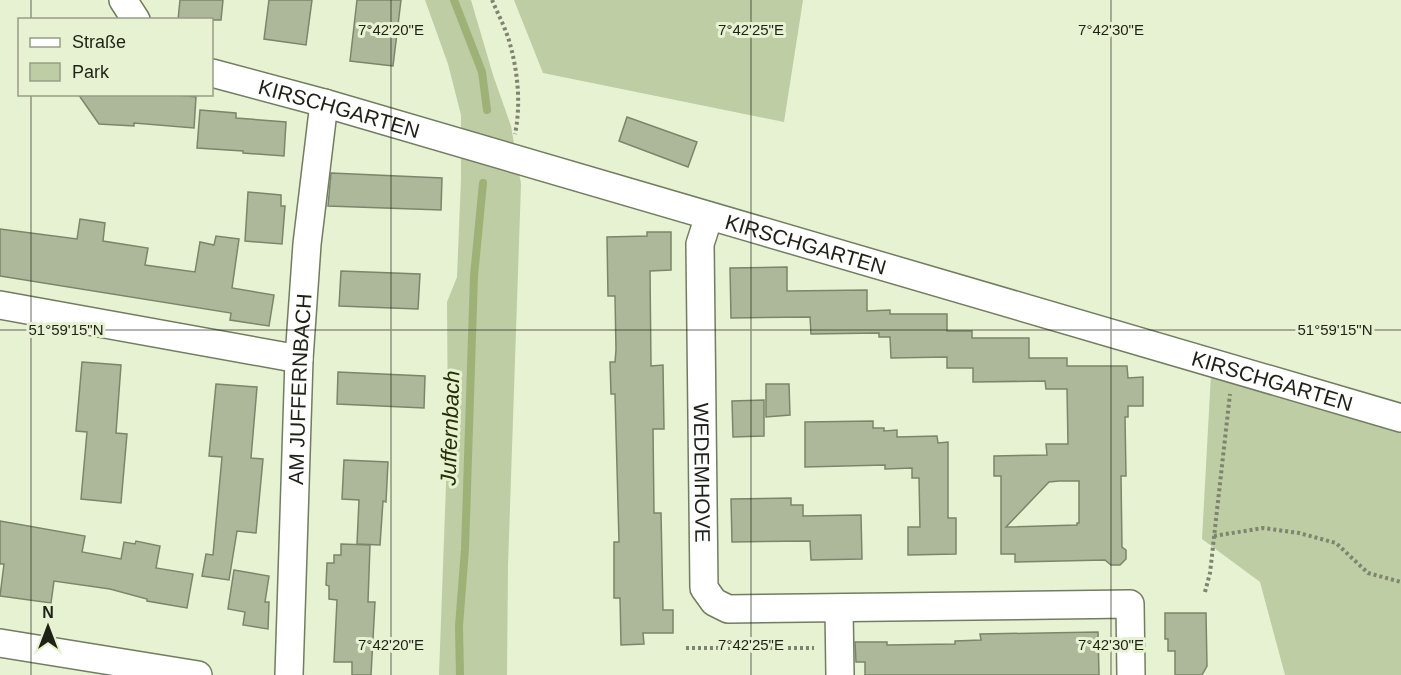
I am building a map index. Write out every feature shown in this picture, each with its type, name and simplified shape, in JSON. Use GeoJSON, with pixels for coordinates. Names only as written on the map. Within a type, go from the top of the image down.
{"type":"FeatureCollection","features":[{"type":"Feature","properties":{"kind":"street"},"geometry":{"type":"LineString","coordinates":[[123,0],[135,18]]}},
{"type":"Feature","properties":{"kind":"street","name":"KIRSCHGARTEN"},"geometry":{"type":"LineString","coordinates":[[213,73],[324,103],[1401,418]]}},
{"type":"Feature","properties":{"kind":"street","name":"AM JUFFERNBACH"},"geometry":{"type":"LineString","coordinates":[[289,675],[299,359],[307,244],[324,103]]}},
{"type":"Feature","properties":{"kind":"street","name":"WEDEMHOVE"},"geometry":{"type":"LineString","coordinates":[[709,216],[700,244],[704,588],[714,602],[728,609],[1130,604],[1131,675]]}},
{"type":"Feature","properties":{"kind":"street"},"geometry":{"type":"LineString","coordinates":[[0,306],[299,359]]}},
{"type":"Feature","properties":{"kind":"street"},"geometry":{"type":"LineString","coordinates":[[839,608],[840,675]]}},
{"type":"Feature","properties":{"kind":"street"},"geometry":{"type":"LineString","coordinates":[[0,643],[198,675]]}},
{"type":"Feature","properties":{"kind":"path"},"geometry":{"type":"LineString","coordinates":[[492,0],[510,44],[517,86],[519,114],[510,158]]}},
{"type":"Feature","properties":{"kind":"path"},"geometry":{"type":"LineString","coordinates":[[1205,592],[1210,573],[1233,369]]}},
{"type":"Feature","properties":{"kind":"path"},"geometry":{"type":"LineString","coordinates":[[1214,536],[1263,528],[1299,533],[1336,543],[1368,573],[1401,582]]}},
{"type":"Feature","properties":{"kind":"path"},"geometry":{"type":"LineString","coordinates":[[686,648],[839,648]]}},
{"type":"Feature","properties":{"kind":"green space"},"geometry":{"type":"Polygon","coordinates":[[[425,0],[471,0],[511,126],[521,184],[508,566],[507,675],[439,675],[448,430],[447,302],[457,277],[461,115],[448,64],[425,0]]]}},
{"type":"Feature","properties":{"kind":"green space"},"geometry":{"type":"Polygon","coordinates":[[[514,0],[803,0],[784,122],[543,73],[514,0]]]}},
{"type":"Feature","properties":{"kind":"green space"},"geometry":{"type":"Polygon","coordinates":[[[1211,374],[1401,426],[1401,675],[1285,675],[1260,582],[1202,539],[1211,374]]]}},
{"type":"Feature","properties":{"kind":"building"},"geometry":{"type":"Polygon","coordinates":[[[180,0],[223,0],[221,20],[178,18],[180,0]]]}},
{"type":"Feature","properties":{"kind":"building"},"geometry":{"type":"Polygon","coordinates":[[[269,0],[312,0],[306,45],[264,39],[269,0]]]}},
{"type":"Feature","properties":{"kind":"building"},"geometry":{"type":"Polygon","coordinates":[[[357,0],[401,0],[393,66],[350,61],[357,0]]]}},
{"type":"Feature","properties":{"kind":"building"},"geometry":{"type":"Polygon","coordinates":[[[79,96],[196,97],[194,128],[134,123],[134,126],[99,124],[79,96]]]}},
{"type":"Feature","properties":{"kind":"building"},"geometry":{"type":"Polygon","coordinates":[[[200,110],[236,113],[236,118],[286,122],[284,156],[197,148],[200,110]]]}},
{"type":"Feature","properties":{"kind":"building"},"geometry":{"type":"Polygon","coordinates":[[[627,117],[697,142],[688,167],[619,141],[627,117]]]}},
{"type":"Feature","properties":{"kind":"building"},"geometry":{"type":"Polygon","coordinates":[[[331,173],[442,178],[441,210],[328,206],[331,173]]]}},
{"type":"Feature","properties":{"kind":"building"},"geometry":{"type":"Polygon","coordinates":[[[248,192],[281,195],[281,206],[285,206],[282,244],[245,241],[248,192]]]}},
{"type":"Feature","properties":{"kind":"building"},"geometry":{"type":"Polygon","coordinates":[[[80,219],[105,223],[103,241],[148,248],[145,265],[195,272],[200,242],[214,245],[216,236],[239,239],[232,288],[274,295],[269,326],[230,320],[231,313],[0,276],[0,229],[77,239],[80,219]]]}},
{"type":"Feature","properties":{"kind":"building"},"geometry":{"type":"Polygon","coordinates":[[[647,232],[671,232],[671,270],[650,271],[651,366],[663,365],[664,429],[653,429],[654,513],[661,513],[663,610],[673,610],[673,633],[643,633],[644,644],[621,645],[620,598],[614,598],[614,542],[619,542],[615,394],[611,394],[610,362],[615,362],[616,350],[615,296],[608,296],[607,237],[647,236],[647,232]]]}},
{"type":"Feature","properties":{"kind":"building"},"geometry":{"type":"Polygon","coordinates":[[[787,267],[787,291],[867,290],[867,311],[890,310],[890,314],[947,314],[947,331],[972,331],[972,338],[1029,338],[1029,358],[1067,358],[1067,366],[1127,366],[1128,378],[1143,377],[1143,406],[1128,406],[1128,417],[1125,417],[1126,476],[1121,476],[1122,547],[1126,550],[1126,559],[1120,565],[1111,565],[1105,560],[1015,562],[1015,554],[1001,554],[1001,476],[994,476],[994,456],[1047,455],[1046,444],[1068,444],[1067,389],[1046,389],[1045,381],[973,382],[973,368],[947,368],[947,357],[891,358],[890,337],[879,337],[879,333],[811,334],[810,317],[731,318],[730,268],[787,267]],[[1079,481],[1049,482],[1006,527],[1077,525],[1079,523],[1079,481]]]}},
{"type":"Feature","properties":{"kind":"building"},"geometry":{"type":"Polygon","coordinates":[[[341,271],[420,274],[418,309],[339,306],[341,271]]]}},
{"type":"Feature","properties":{"kind":"building"},"geometry":{"type":"Polygon","coordinates":[[[82,362],[121,365],[116,433],[127,434],[121,503],[81,499],[87,432],[76,431],[82,362]]]}},
{"type":"Feature","properties":{"kind":"building"},"geometry":{"type":"Polygon","coordinates":[[[338,372],[425,376],[424,408],[337,404],[338,372]]]}},
{"type":"Feature","properties":{"kind":"building"},"geometry":{"type":"Polygon","coordinates":[[[216,384],[257,387],[251,458],[263,459],[256,533],[237,531],[229,580],[202,576],[206,554],[213,555],[222,457],[209,456],[216,384]]]}},
{"type":"Feature","properties":{"kind":"building"},"geometry":{"type":"Polygon","coordinates":[[[766,384],[789,384],[790,415],[766,417],[766,384]]]}},
{"type":"Feature","properties":{"kind":"building"},"geometry":{"type":"Polygon","coordinates":[[[764,400],[764,436],[733,437],[732,401],[764,400]]]}},
{"type":"Feature","properties":{"kind":"building"},"geometry":{"type":"Polygon","coordinates":[[[873,421],[873,428],[884,428],[884,431],[897,430],[897,437],[937,436],[938,443],[948,442],[948,518],[956,518],[956,554],[908,555],[908,527],[920,527],[919,478],[912,478],[912,468],[885,469],[885,465],[805,467],[805,422],[873,421]]]}},
{"type":"Feature","properties":{"kind":"building"},"geometry":{"type":"Polygon","coordinates":[[[344,460],[388,462],[386,502],[383,501],[380,545],[357,544],[359,500],[342,499],[344,460]]]}},
{"type":"Feature","properties":{"kind":"building"},"geometry":{"type":"Polygon","coordinates":[[[791,498],[791,505],[803,505],[803,516],[861,515],[862,559],[811,560],[810,541],[732,542],[731,499],[791,498]]]}},
{"type":"Feature","properties":{"kind":"building"},"geometry":{"type":"Polygon","coordinates":[[[0,521],[85,536],[82,552],[121,559],[124,542],[135,544],[136,541],[160,546],[156,568],[193,574],[187,608],[147,601],[147,599],[110,589],[54,581],[51,603],[0,596],[4,564],[0,564],[0,521]]]}},
{"type":"Feature","properties":{"kind":"building"},"geometry":{"type":"Polygon","coordinates":[[[341,544],[370,545],[368,602],[375,602],[371,675],[352,675],[352,662],[334,662],[337,600],[329,599],[329,586],[326,585],[327,563],[334,563],[334,555],[341,555],[341,544]]]}},
{"type":"Feature","properties":{"kind":"building"},"geometry":{"type":"Polygon","coordinates":[[[234,570],[269,576],[265,602],[269,602],[268,629],[243,625],[245,612],[228,609],[234,570]]]}},
{"type":"Feature","properties":{"kind":"building"},"geometry":{"type":"Polygon","coordinates":[[[1165,613],[1206,613],[1207,666],[1202,675],[1175,675],[1175,651],[1168,651],[1168,639],[1165,639],[1165,613]]]}},
{"type":"Feature","properties":{"kind":"building"},"geometry":{"type":"Polygon","coordinates":[[[1098,632],[1099,675],[865,675],[865,662],[856,662],[855,642],[887,642],[887,645],[955,644],[955,641],[981,640],[980,634],[1098,632]]]}},
{"type":"Feature","properties":{"kind":"waterway","name":"Juffernbach"},"geometry":{"type":"LineString","coordinates":[[454,0],[482,72],[487,110]]}},
{"type":"Feature","properties":{"kind":"waterway","name":"Juffernbach"},"geometry":{"type":"LineString","coordinates":[[460,675],[459,626],[465,549],[474,276],[483,183]]}}]}
